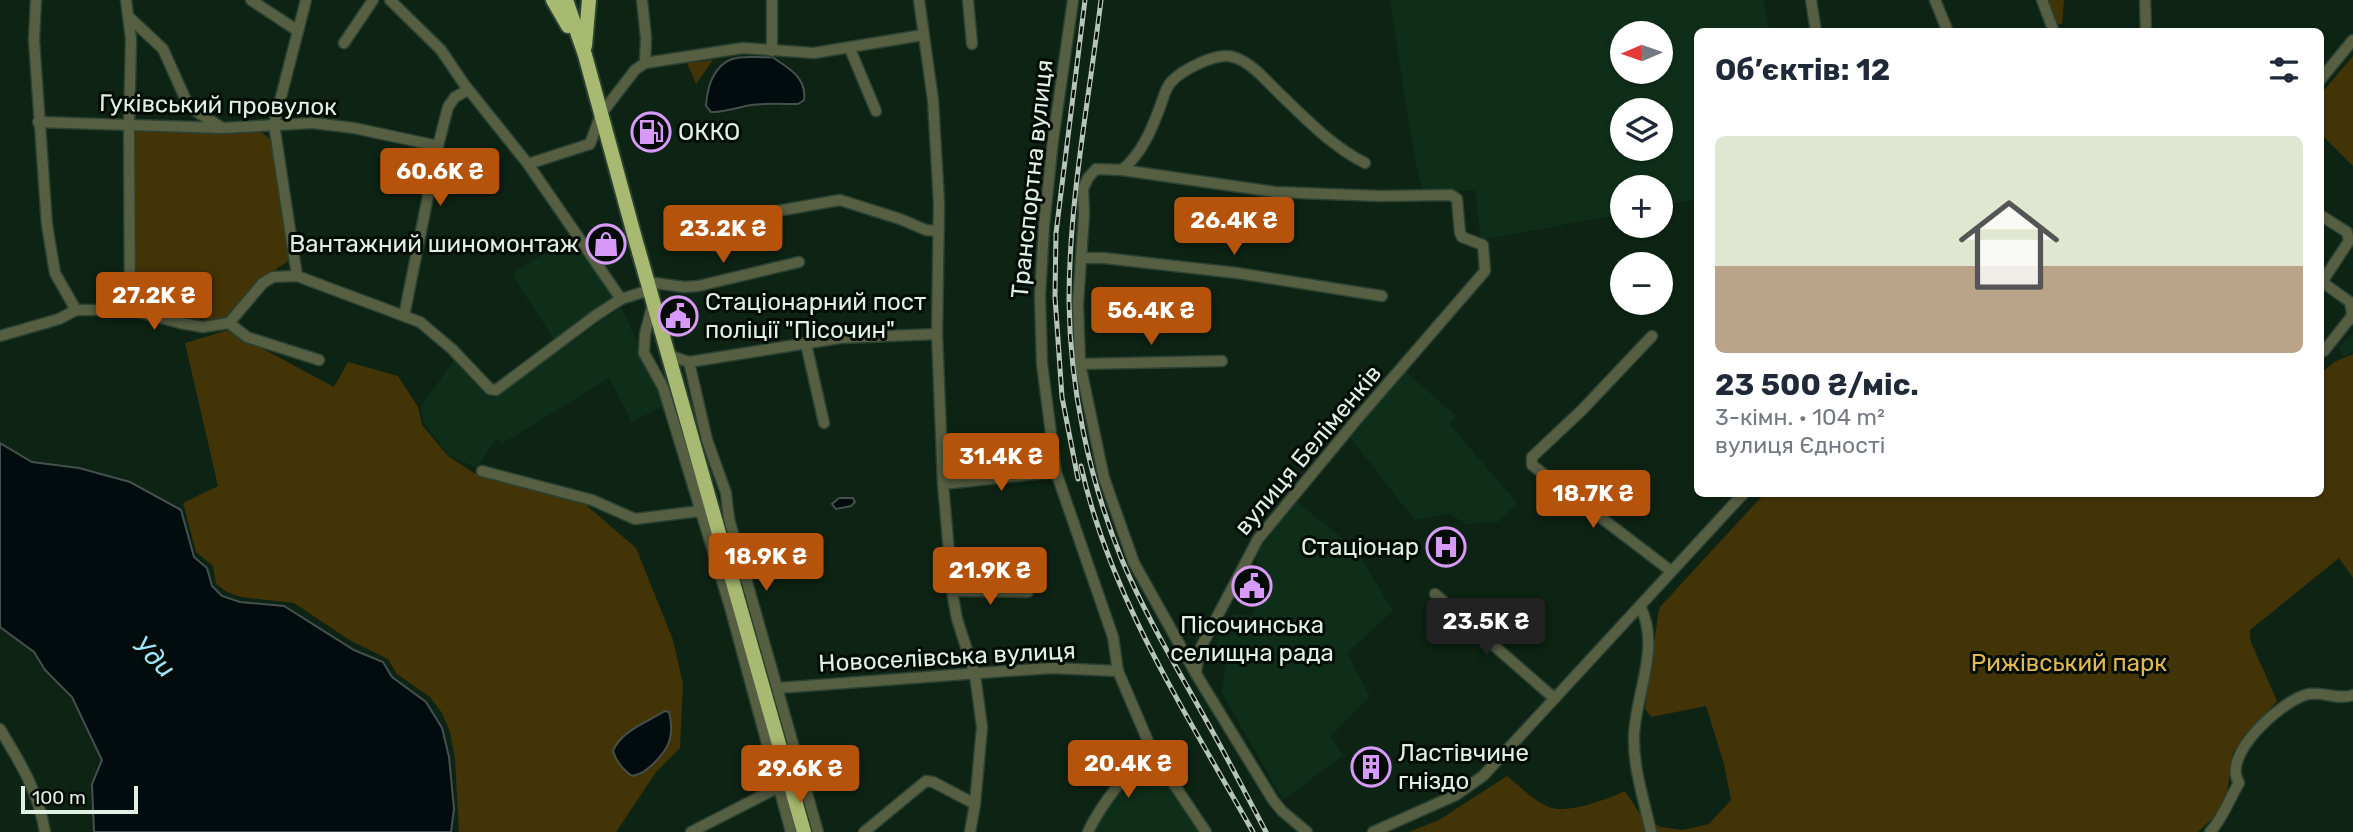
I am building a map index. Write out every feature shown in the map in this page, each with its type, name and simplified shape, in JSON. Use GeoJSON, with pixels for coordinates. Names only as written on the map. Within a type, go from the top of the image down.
{"type":"FeatureCollection","features":[{"type":"Feature","properties":{"kind":"highway"},"geometry":{"type":"LineString","coordinates":[[554,0],[584,55]]}},
{"type":"Feature","properties":{"kind":"highway"},"geometry":{"type":"LineString","coordinates":[[566,0],[601,114],[804,832]]}},
{"type":"Feature","properties":{"kind":"highway"},"geometry":{"type":"LineString","coordinates":[[573,0],[577,32]]}},
{"type":"Feature","properties":{"kind":"highway"},"geometry":{"type":"LineString","coordinates":[[584,55],[589,0]]}},
{"type":"Feature","properties":{"kind":"street"},"geometry":{"type":"LineString","coordinates":[[36,0],[34,40],[38,122],[47,225],[55,273],[76,310]]}},
{"type":"Feature","properties":{"kind":"street"},"geometry":{"type":"LineString","coordinates":[[126,0],[130,18],[130,310]]}},
{"type":"Feature","properties":{"kind":"street"},"geometry":{"type":"LineString","coordinates":[[251,0],[298,31]]}},
{"type":"Feature","properties":{"kind":"street"},"geometry":{"type":"LineString","coordinates":[[297,276],[274,124],[306,0]]}},
{"type":"Feature","properties":{"kind":"street"},"geometry":{"type":"LineString","coordinates":[[344,43],[373,0]]}},
{"type":"Feature","properties":{"kind":"street"},"geometry":{"type":"LineString","coordinates":[[390,0],[441,50],[468,90],[528,164],[621,299]]}},
{"type":"Feature","properties":{"kind":"street"},"geometry":{"type":"LineString","coordinates":[[642,0],[646,38],[645,63]]}},
{"type":"Feature","properties":{"kind":"street"},"geometry":{"type":"LineString","coordinates":[[772,0],[772,51]]}},
{"type":"Feature","properties":{"kind":"street"},"geometry":{"type":"LineString","coordinates":[[919,0],[933,100],[939,231],[937,334],[943,484],[957,619],[975,675],[982,727],[970,832]]}},
{"type":"Feature","properties":{"kind":"street"},"geometry":{"type":"LineString","coordinates":[[968,0],[972,44]]}},
{"type":"Feature","properties":{"kind":"street","name":"Транспортна вулиця"},"geometry":{"type":"LineString","coordinates":[[1073,0],[1052,152],[1040,295],[1041,364],[1056,472],[1113,637],[1118,671],[1153,753],[1206,832]]}},
{"type":"Feature","properties":{"kind":"street"},"geometry":{"type":"LineString","coordinates":[[1811,0],[1815,28]]}},
{"type":"Feature","properties":{"kind":"street"},"geometry":{"type":"LineString","coordinates":[[1935,0],[1946,28]]}},
{"type":"Feature","properties":{"kind":"street"},"geometry":{"type":"LineString","coordinates":[[2042,0],[2052,28]]}},
{"type":"Feature","properties":{"kind":"street"},"geometry":{"type":"LineString","coordinates":[[2145,0],[2146,28]]}},
{"type":"Feature","properties":{"kind":"street"},"geometry":{"type":"LineString","coordinates":[[130,18],[163,49],[190,107],[223,128]]}},
{"type":"Feature","properties":{"kind":"street"},"geometry":{"type":"LineString","coordinates":[[528,164],[590,145],[601,114],[635,70],[645,63],[743,48],[814,53],[923,36]]}},
{"type":"Feature","properties":{"kind":"street"},"geometry":{"type":"LineString","coordinates":[[2324,75],[2353,40]]}},
{"type":"Feature","properties":{"kind":"street"},"geometry":{"type":"LineString","coordinates":[[850,49],[876,111]]}},
{"type":"Feature","properties":{"kind":"street"},"geometry":{"type":"LineString","coordinates":[[1307,832],[1273,800],[1196,674],[1134,562],[1121,532],[1104,478],[1080,364],[1078,304],[1083,189],[1087,178],[1096,169],[1122,170],[1137,157],[1168,85],[1182,71],[1219,56],[1232,57],[1248,64],[1322,134],[1365,163]]}},
{"type":"Feature","properties":{"kind":"street"},"geometry":{"type":"LineString","coordinates":[[404,316],[438,146],[451,102],[460,93],[468,90]]}},
{"type":"Feature","properties":{"kind":"street","name":"Гуківський провулок"},"geometry":{"type":"LineString","coordinates":[[38,122],[223,128],[313,123],[354,128],[438,146]]}},
{"type":"Feature","properties":{"kind":"street","name":"вулиця Беліменків"},"geometry":{"type":"LineString","coordinates":[[1122,170],[1275,191],[1380,196],[1451,194],[1457,199],[1462,237],[1483,245],[1485,253],[1485,271],[1258,539],[1199,651],[1196,674]]}},
{"type":"Feature","properties":{"kind":"street"},"geometry":{"type":"LineString","coordinates":[[680,226],[721,223],[840,200],[926,230],[939,231]]}},
{"type":"Feature","properties":{"kind":"street"},"geometry":{"type":"LineString","coordinates":[[2324,218],[2347,232],[2349,241],[2324,279]]}},
{"type":"Feature","properties":{"kind":"street"},"geometry":{"type":"LineString","coordinates":[[1082,258],[1237,272],[1382,296]]}},
{"type":"Feature","properties":{"kind":"street"},"geometry":{"type":"LineString","coordinates":[[0,336],[59,319],[76,310],[130,310],[204,327],[229,323],[263,283],[273,277],[297,276],[404,316],[433,330],[494,390],[621,299],[650,291],[698,286],[799,262]]}},
{"type":"Feature","properties":{"kind":"street"},"geometry":{"type":"LineString","coordinates":[[2324,283],[2350,302],[2352,307],[2352,318],[2324,351]]}},
{"type":"Feature","properties":{"kind":"street"},"geometry":{"type":"LineString","coordinates":[[650,291],[644,353],[663,387],[730,607],[791,832]]}},
{"type":"Feature","properties":{"kind":"street"},"geometry":{"type":"LineString","coordinates":[[229,323],[247,337],[319,360]]}},
{"type":"Feature","properties":{"kind":"street"},"geometry":{"type":"LineString","coordinates":[[668,355],[688,362],[856,337],[937,334]]}},
{"type":"Feature","properties":{"kind":"street"},"geometry":{"type":"LineString","coordinates":[[1653,336],[1531,461],[1532,465],[1671,571]]}},
{"type":"Feature","properties":{"kind":"street"},"geometry":{"type":"LineString","coordinates":[[806,344],[824,423]]}},
{"type":"Feature","properties":{"kind":"street"},"geometry":{"type":"LineString","coordinates":[[1080,364],[1222,361]]}},
{"type":"Feature","properties":{"kind":"street"},"geometry":{"type":"LineString","coordinates":[[688,362],[707,440],[726,493],[729,519],[818,832]]}},
{"type":"Feature","properties":{"kind":"street"},"geometry":{"type":"LineString","coordinates":[[482,471],[592,500],[635,519],[700,511]]}},
{"type":"Feature","properties":{"kind":"street"},"geometry":{"type":"LineString","coordinates":[[943,484],[1056,472]]}},
{"type":"Feature","properties":{"kind":"street"},"geometry":{"type":"LineString","coordinates":[[1373,832],[1444,801],[1483,776],[1740,497]]}},
{"type":"Feature","properties":{"kind":"street"},"geometry":{"type":"LineString","coordinates":[[953,591],[1028,592]]}},
{"type":"Feature","properties":{"kind":"street"},"geometry":{"type":"LineString","coordinates":[[1435,594],[1554,698]]}},
{"type":"Feature","properties":{"kind":"street"},"geometry":{"type":"LineString","coordinates":[[1640,606],[1646,617],[1648,630],[1644,681],[1635,722],[1634,751],[1639,786],[1651,832]]}},
{"type":"Feature","properties":{"kind":"street","name":"Новоселівська вулиця"},"geometry":{"type":"LineString","coordinates":[[778,688],[1052,668],[1118,671]]}},
{"type":"Feature","properties":{"kind":"street"},"geometry":{"type":"LineString","coordinates":[[2210,832],[2223,816],[2239,783],[2234,772],[2236,763],[2267,719],[2303,695],[2319,692],[2341,697],[2353,695]]}},
{"type":"Feature","properties":{"kind":"street"},"geometry":{"type":"LineString","coordinates":[[0,729],[28,777],[41,806],[45,832]]}},
{"type":"Feature","properties":{"kind":"street"},"geometry":{"type":"LineString","coordinates":[[1088,832],[1099,812],[1144,758],[1153,753]]}},
{"type":"Feature","properties":{"kind":"street"},"geometry":{"type":"LineString","coordinates":[[864,832],[926,781],[975,804]]}},
{"type":"Feature","properties":{"kind":"street"},"geometry":{"type":"LineString","coordinates":[[691,832],[779,787]]}},
{"type":"Feature","properties":{"kind":"shaded area"},"geometry":{"type":"Polygon","coordinates":[[[1390,0],[1763,0],[1768,28],[1694,28],[1694,200],[1673,204],[1673,175],[1610,175],[1610,216],[1481,240],[1475,190],[1424,194],[1417,170],[1390,0]]]}},
{"type":"Feature","properties":{"kind":"shaded area"},"geometry":{"type":"Polygon","coordinates":[[[570,237],[615,300],[555,341],[512,274],[570,237]]]}},
{"type":"Feature","properties":{"kind":"shaded area"},"geometry":{"type":"Polygon","coordinates":[[[621,307],[666,404],[630,423],[609,378],[503,443],[497,438],[477,468],[449,455],[424,423],[421,407],[454,360],[494,398],[621,307]]]}},
{"type":"Feature","properties":{"kind":"shaded area"},"geometry":{"type":"Polygon","coordinates":[[[2353,334],[2353,351],[2344,358],[2338,347],[2353,334]]]}},
{"type":"Feature","properties":{"kind":"shaded area"},"geometry":{"type":"Polygon","coordinates":[[[1406,372],[1456,416],[1449,424],[1517,503],[1498,522],[1466,524],[1449,513],[1415,520],[1350,437],[1406,372]]]}},
{"type":"Feature","properties":{"kind":"shaded area"},"geometry":{"type":"Polygon","coordinates":[[[1297,502],[1355,548],[1393,611],[1347,653],[1370,697],[1330,736],[1343,755],[1283,800],[1222,693],[1227,656],[1223,655],[1215,640],[1232,614],[1252,616],[1269,573],[1256,561],[1260,548],[1297,502]]]}},
{"type":"Feature","properties":{"kind":"shaded area"},"geometry":{"type":"Polygon","coordinates":[[[1146,759],[1153,760],[1200,832],[1090,832],[1119,791],[1146,759]]]}},
{"type":"Feature","properties":{"kind":"green space"},"geometry":{"type":"Polygon","coordinates":[[[2046,0],[2064,0],[2062,24],[2055,24],[2046,0]]]}},
{"type":"Feature","properties":{"kind":"green space"},"geometry":{"type":"Polygon","coordinates":[[[2353,56],[2353,166],[2324,137],[2324,90],[2353,56]]]}},
{"type":"Feature","properties":{"kind":"green space"},"geometry":{"type":"Polygon","coordinates":[[[713,60],[696,84],[687,63],[713,60]]]}},
{"type":"Feature","properties":{"kind":"green space"},"geometry":{"type":"Polygon","coordinates":[[[138,130],[261,132],[270,139],[291,259],[263,278],[227,320],[179,319],[133,306],[133,136],[138,130]]]}},
{"type":"Feature","properties":{"kind":"green space"},"geometry":{"type":"Polygon","coordinates":[[[228,330],[334,387],[348,362],[398,376],[418,407],[422,425],[448,456],[474,473],[586,505],[636,548],[673,640],[683,684],[680,748],[656,772],[616,832],[459,832],[455,759],[450,732],[442,713],[430,697],[397,674],[388,659],[351,641],[294,603],[241,597],[216,584],[213,566],[196,552],[183,503],[218,486],[185,343],[228,330]]]}},
{"type":"Feature","properties":{"kind":"green space","name":"Рижівський парк"},"geometry":{"type":"Polygon","coordinates":[[[2353,354],[2353,578],[2339,558],[2250,630],[2250,640],[2277,701],[2233,752],[2227,793],[2219,812],[2198,832],[1409,832],[1439,820],[1507,776],[1534,798],[1552,808],[1579,807],[1625,791],[1640,814],[1660,827],[1683,830],[1709,824],[1731,800],[1724,764],[1706,706],[1651,717],[1645,709],[1658,615],[1660,607],[1761,497],[2324,497],[2324,370],[2334,362],[2353,354]]]}},
{"type":"Feature","properties":{"kind":"water"},"geometry":{"type":"Polygon","coordinates":[[[741,57],[772,57],[800,80],[804,100],[798,104],[757,104],[715,112],[711,112],[706,106],[712,78],[725,62],[741,57]]]}},
{"type":"Feature","properties":{"kind":"water","name":"Уди"},"geometry":{"type":"Polygon","coordinates":[[[0,443],[32,462],[79,468],[130,482],[181,510],[194,557],[207,568],[212,586],[222,596],[240,602],[284,606],[354,650],[383,662],[392,677],[426,702],[442,728],[449,757],[454,809],[451,832],[94,832],[92,784],[102,760],[72,697],[45,670],[34,652],[0,627],[0,443]]]}},
{"type":"Feature","properties":{"kind":"water"},"geometry":{"type":"Polygon","coordinates":[[[839,498],[853,498],[855,502],[851,506],[836,509],[832,504],[839,498]]]}},
{"type":"Feature","properties":{"kind":"water"},"geometry":{"type":"Polygon","coordinates":[[[665,711],[669,712],[671,728],[666,748],[650,767],[632,776],[620,765],[613,751],[628,732],[665,711]]]}},
{"type":"Feature","properties":{"kind":"railway"},"geometry":{"type":"LineString","coordinates":[[1078,479],[1062,397],[1055,297],[1056,233],[1085,0]]}},
{"type":"Feature","properties":{"kind":"railway"},"geometry":{"type":"LineString","coordinates":[[1101,0],[1076,188],[1070,263],[1070,334],[1084,433],[1100,498],[1132,582],[1266,832]]}},
{"type":"Feature","properties":{"kind":"railway"},"geometry":{"type":"LineString","coordinates":[[1081,466],[1094,515],[1131,609],[1178,700],[1253,832]]}},
{"type":"Feature","properties":{"kind":"place","name":"ОККО"},"geometry":{"type":"Point","coordinates":[651,132]}},
{"type":"Feature","properties":{"kind":"place","name":"Вантажний шиномонтаж"},"geometry":{"type":"Point","coordinates":[606,244]}},
{"type":"Feature","properties":{"kind":"place","name":"Стаціонарний пост поліції \"Пісочин\""},"geometry":{"type":"Point","coordinates":[678,316]}},
{"type":"Feature","properties":{"kind":"place","name":"Стаціонар"},"geometry":{"type":"Point","coordinates":[1446,547]}},
{"type":"Feature","properties":{"kind":"place","name":"Пісочинська селищна рада"},"geometry":{"type":"Point","coordinates":[1252,586]}},
{"type":"Feature","properties":{"kind":"place","name":"Ластівчине гніздо"},"geometry":{"type":"Point","coordinates":[1371,767]}}]}
